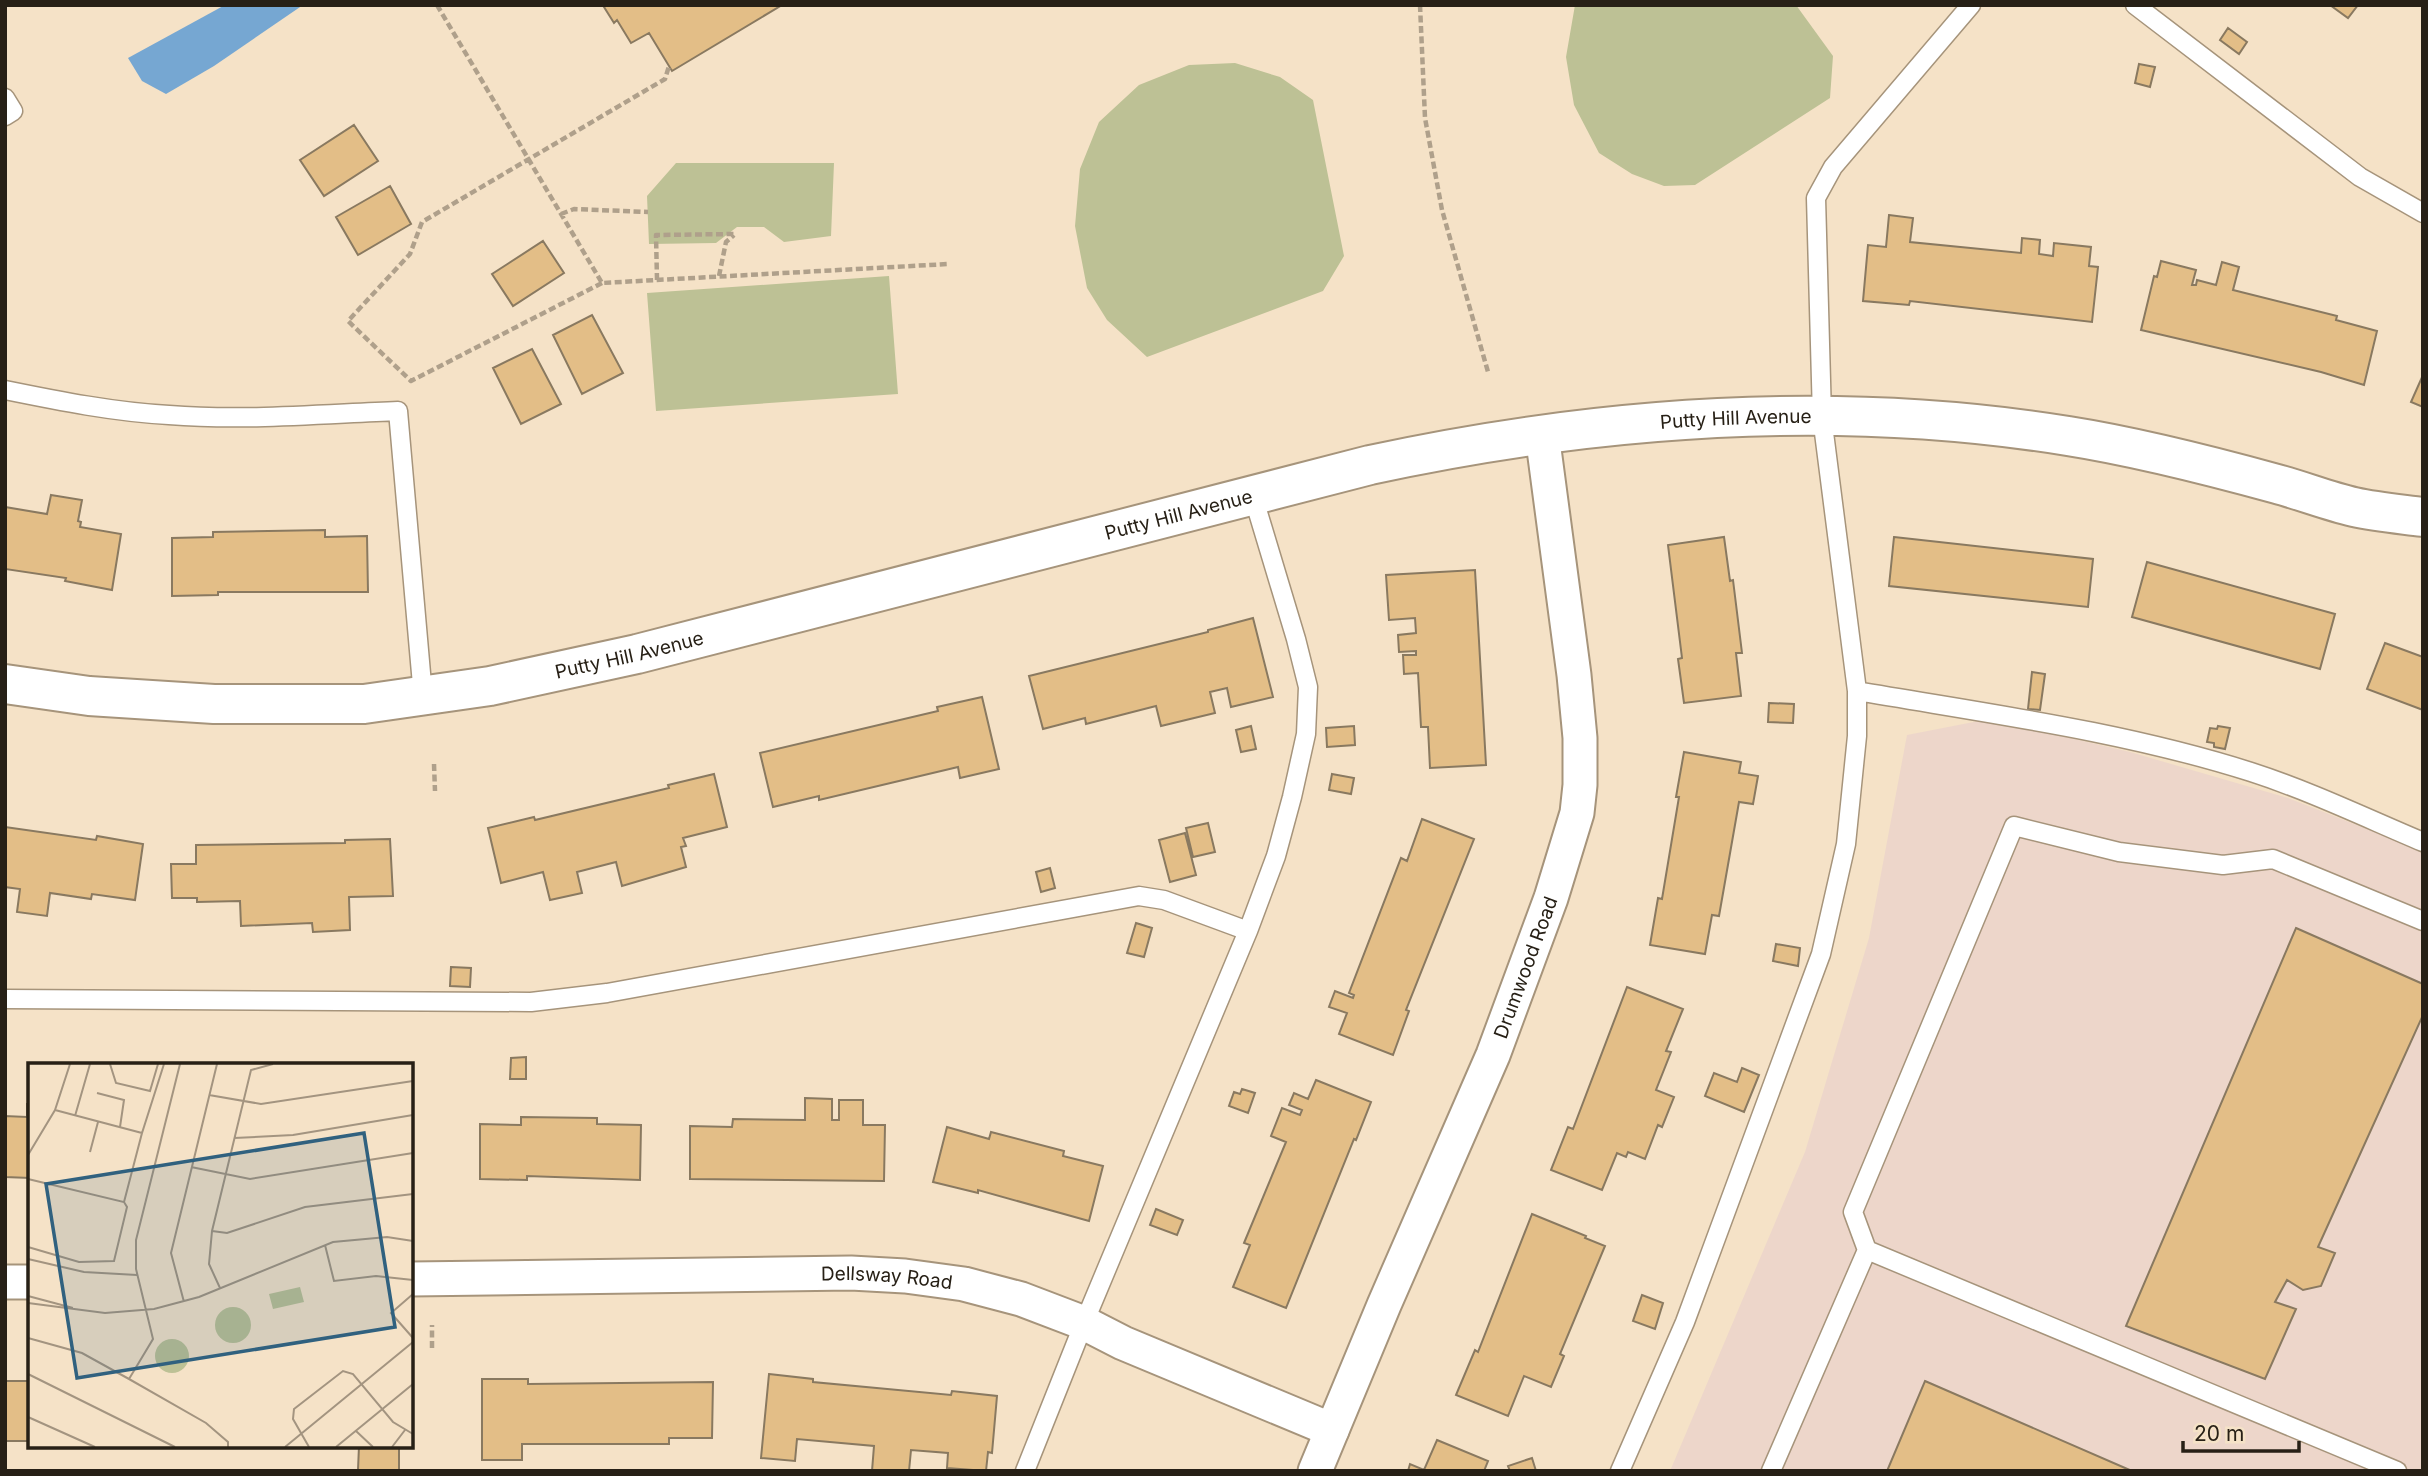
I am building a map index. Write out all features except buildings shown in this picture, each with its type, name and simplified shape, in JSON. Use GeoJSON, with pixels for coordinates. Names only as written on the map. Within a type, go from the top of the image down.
{"type":"FeatureCollection","features":[{"type":"Feature","properties":{"kind":"street","name":"Putty Hill Avenue"},"geometry":{"type":"LineString","coordinates":[[5,684],[89,696],[214,704],[364,704],[423,696],[559,672],[637,654],[1381,463],[1542,434],[1662,422],[1770,417],[1926,420],[2068,436],[2220,468],[2354,507],[2423,517]]}},
{"type":"Feature","properties":{"kind":"street","name":"Drumwood Road"},"geometry":{"type":"LineString","coordinates":[[1315,1471],[1493,1055],[1550,898],[1577,813],[1580,750],[1575,687],[1542,434]]}},
{"type":"Feature","properties":{"kind":"street","name":"Putty Hill Avenue"},"geometry":{"type":"LineString","coordinates":[[2354,507],[2423,545]]}},
{"type":"Feature","properties":{"kind":"street","name":"Dellsway Road"},"geometry":{"type":"LineString","coordinates":[[413,1279],[851,1273],[905,1276],[964,1284],[1021,1299],[1084,1323],[1123,1343],[1332,1430]]}},
{"type":"Feature","properties":{"kind":"street"},"geometry":{"type":"LineString","coordinates":[[5,1282],[28,1282]]}},
{"type":"Feature","properties":{"kind":"lane"},"geometry":{"type":"LineString","coordinates":[[1619,1471],[1685,1322],[1821,954],[1846,844],[1857,736],[1857,691],[1822,417],[1816,198],[1833,167],[1971,5]]}},
{"type":"Feature","properties":{"kind":"lane"},"geometry":{"type":"LineString","coordinates":[[2135,5],[2360,177],[2423,213]]}},
{"type":"Feature","properties":{"kind":"lane"},"geometry":{"type":"LineString","coordinates":[[5,98],[13,111],[5,116]]}},
{"type":"Feature","properties":{"kind":"lane"},"geometry":{"type":"LineString","coordinates":[[5,390],[84,405],[169,415],[272,417],[398,411],[423,696]]}},
{"type":"Feature","properties":{"kind":"lane"},"geometry":{"type":"LineString","coordinates":[[1025,1471],[1248,931],[1276,856],[1292,797],[1306,734],[1308,687],[1253,496]]}},
{"type":"Feature","properties":{"kind":"lane"},"geometry":{"type":"LineString","coordinates":[[1857,691],[2105,733],[2187,753],[2253,773],[2423,842]]}},
{"type":"Feature","properties":{"kind":"lane"},"geometry":{"type":"LineString","coordinates":[[1771,1471],[1867,1250],[1853,1212],[2014,827],[2119,852],[2197,862],[2223,865],[2273,859],[2423,921]]}},
{"type":"Feature","properties":{"kind":"lane"},"geometry":{"type":"LineString","coordinates":[[5,999],[531,1002],[607,993],[1139,896],[1164,900],[1248,931]]}},
{"type":"Feature","properties":{"kind":"lane"},"geometry":{"type":"LineString","coordinates":[[1867,1250],[2397,1471]]}},
{"type":"Feature","properties":{"kind":"path"},"geometry":{"type":"LineString","coordinates":[[437,5],[602,283]]}},
{"type":"Feature","properties":{"kind":"path"},"geometry":{"type":"LineString","coordinates":[[1420,5],[1425,118],[1442,210],[1488,372]]}},
{"type":"Feature","properties":{"kind":"path"},"geometry":{"type":"LineString","coordinates":[[669,66],[664,79],[422,222],[410,254],[348,321],[411,382],[602,283],[948,264]]}},
{"type":"Feature","properties":{"kind":"path"},"geometry":{"type":"LineString","coordinates":[[561,214],[574,209],[648,212]]}},
{"type":"Feature","properties":{"kind":"path"},"geometry":{"type":"LineString","coordinates":[[657,280],[656,235],[735,234],[726,242],[719,276]]}},
{"type":"Feature","properties":{"kind":"path"},"geometry":{"type":"LineString","coordinates":[[434,764],[435,791]]}},
{"type":"Feature","properties":{"kind":"path"},"geometry":{"type":"LineString","coordinates":[[432,1325],[432,1348]]}},
{"type":"Feature","properties":{"kind":"shaded area"},"geometry":{"type":"Polygon","coordinates":[[[1989,719],[2130,752],[2288,798],[2423,851],[2423,1471],[1670,1471],[1805,1152],[1869,938],[1907,735],[1989,719]]]}},
{"type":"Feature","properties":{"kind":"green space"},"geometry":{"type":"Polygon","coordinates":[[[1575,5],[1796,5],[1833,56],[1830,98],[1695,185],[1664,186],[1632,174],[1599,153],[1574,105],[1566,57],[1575,5]]]}},
{"type":"Feature","properties":{"kind":"green space"},"geometry":{"type":"Polygon","coordinates":[[[1235,63],[1280,77],[1313,100],[1344,256],[1323,291],[1147,357],[1107,320],[1087,288],[1075,226],[1080,169],[1099,122],[1139,85],[1189,65],[1235,63]]]}},
{"type":"Feature","properties":{"kind":"green space"},"geometry":{"type":"Polygon","coordinates":[[[676,163],[834,163],[831,236],[784,242],[764,227],[737,227],[716,243],[649,244],[647,196],[676,163]]]}},
{"type":"Feature","properties":{"kind":"green space"},"geometry":{"type":"Polygon","coordinates":[[[889,276],[898,394],[656,411],[647,293],[889,276]]]}},
{"type":"Feature","properties":{"kind":"water"},"geometry":{"type":"Polygon","coordinates":[[[225,5],[303,5],[214,66],[166,94],[142,81],[128,58],[225,5]]]}}]}
